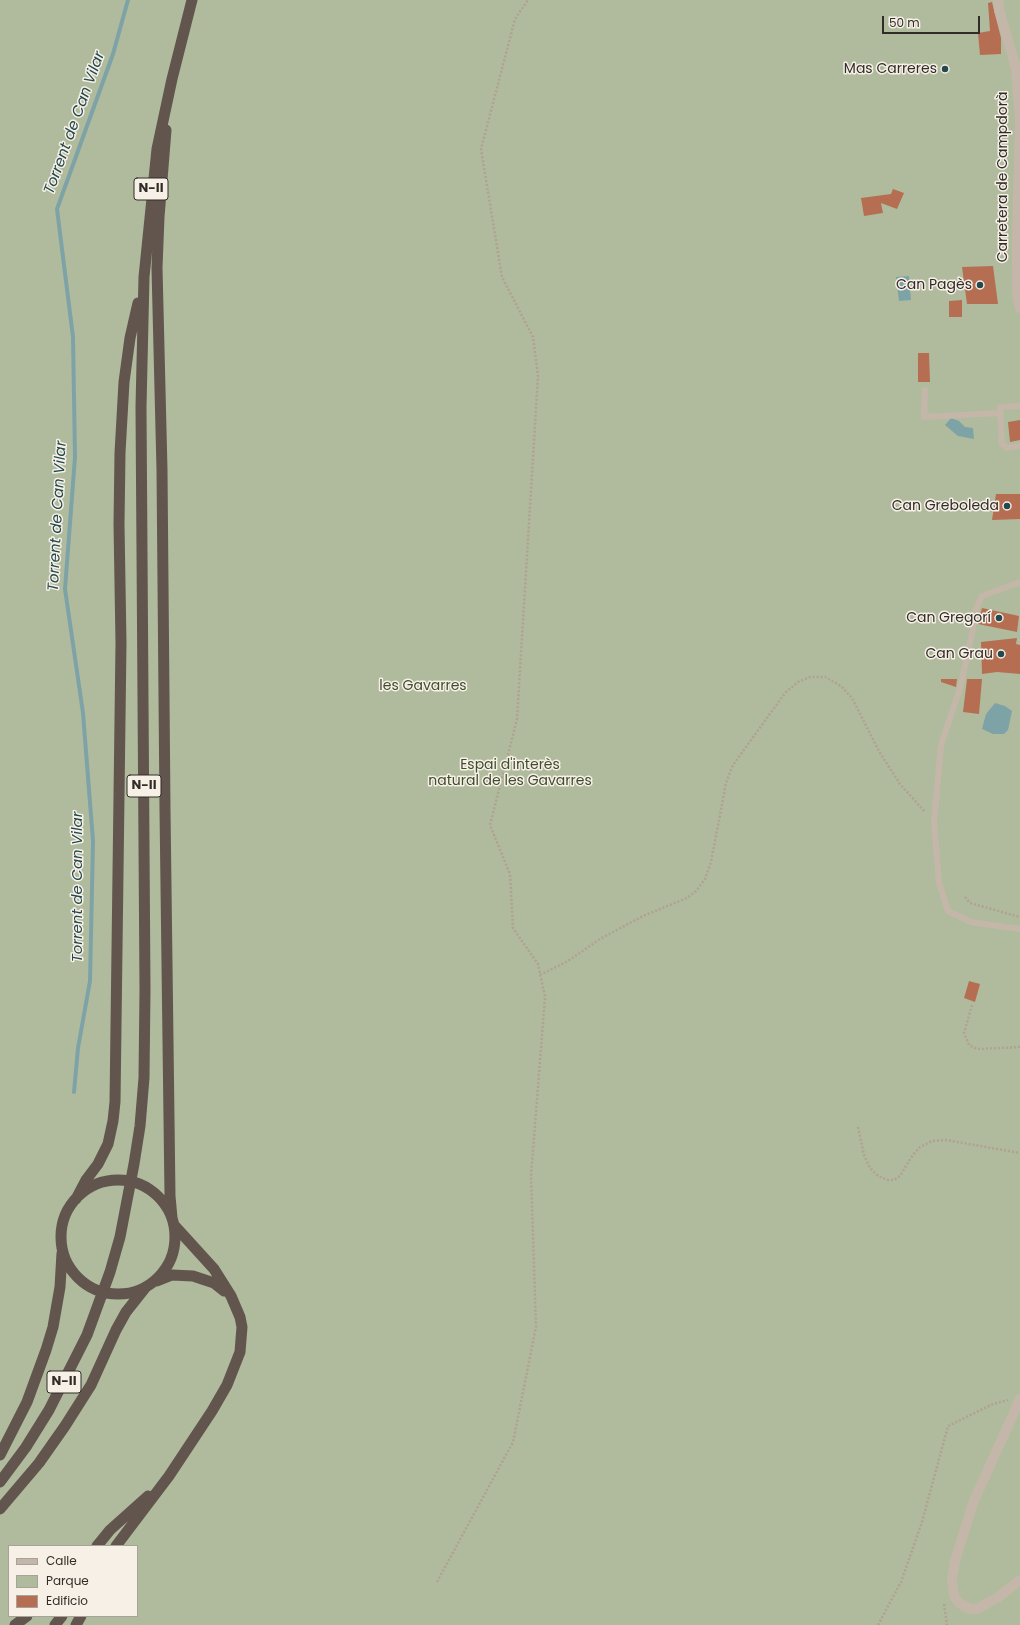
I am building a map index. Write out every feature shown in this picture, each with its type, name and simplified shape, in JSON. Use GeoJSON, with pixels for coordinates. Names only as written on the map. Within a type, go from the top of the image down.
{"type":"FeatureCollection","features":[{"type":"Feature","properties":{"kind":"highway","name":"N-II"},"geometry":{"type":"LineString","coordinates":[[0,1482],[26,1447],[49,1410],[78,1354],[95,1314],[110,1272],[127,1205],[134,1164],[144,1078],[145,990],[141,415],[144,277],[157,149],[167,101],[192,0]]}},
{"type":"Feature","properties":{"kind":"highway"},"geometry":{"type":"LineString","coordinates":[[0,1509],[39,1463],[65,1426],[91,1385],[116,1330],[126,1312],[148,1286],[164,1272],[173,1255],[176,1237],[170,1196],[163,682],[162,470],[157,268],[167,101]]}},
{"type":"Feature","properties":{"kind":"highway"},"geometry":{"type":"LineString","coordinates":[[0,1455],[27,1402],[53,1327],[60,1287],[62,1248],[61,1233],[64,1218],[86,1180],[98,1164],[108,1144],[113,1122],[115,1102],[121,643],[119,524],[120,453],[124,382],[130,338],[144,277]]}},
{"type":"Feature","properties":{"kind":"highway"},"geometry":{"type":"LineString","coordinates":[[76,1199],[87,1189],[100,1183],[115,1180],[130,1181],[144,1186],[156,1194],[166,1205],[173,1222],[214,1269],[231,1296],[240,1317],[242,1327],[240,1352],[237,1363],[212,1411],[170,1476],[117,1545]]}},
{"type":"Feature","properties":{"kind":"highway"},"geometry":{"type":"LineString","coordinates":[[62,1248],[72,1270],[90,1287],[108,1293],[128,1293],[172,1275],[193,1276],[214,1283],[231,1296]]}},
{"type":"Feature","properties":{"kind":"highway"},"geometry":{"type":"LineString","coordinates":[[99,1545],[110,1530],[170,1476]]}},
{"type":"Feature","properties":{"kind":"highway"},"geometry":{"type":"LineString","coordinates":[[126,1545],[141,1513]]}},
{"type":"Feature","properties":{"kind":"highway"},"geometry":{"type":"LineString","coordinates":[[15,1625],[27,1617]]}},
{"type":"Feature","properties":{"kind":"highway"},"geometry":{"type":"LineString","coordinates":[[55,1625],[61,1617]]}},
{"type":"Feature","properties":{"kind":"street","name":"Carretera de Campdorà"},"geometry":{"type":"LineString","coordinates":[[998,0],[999,10],[1016,68],[1018,107],[1017,293],[1020,308]]}},
{"type":"Feature","properties":{"kind":"street"},"geometry":{"type":"LineString","coordinates":[[1017,1399],[973,1502],[955,1561],[953,1590],[955,1598],[959,1603],[970,1609],[976,1609],[998,1598],[1020,1580]]}},
{"type":"Feature","properties":{"kind":"lane"},"geometry":{"type":"LineString","coordinates":[[925,390],[924,417],[1000,413]]}},
{"type":"Feature","properties":{"kind":"lane"},"geometry":{"type":"LineString","coordinates":[[1019,406],[1000,408],[1000,413],[1002,444],[1007,448],[1020,446]]}},
{"type":"Feature","properties":{"kind":"lane"},"geometry":{"type":"LineString","coordinates":[[1020,582],[982,596],[975,612],[973,629],[960,688],[941,745],[934,822],[939,883],[948,911],[971,922],[1020,929]]}},
{"type":"Feature","properties":{"kind":"path"},"geometry":{"type":"LineString","coordinates":[[437,1582],[513,1442],[536,1326],[531,1176],[544,997],[538,964],[513,928],[510,874],[490,825],[517,719],[538,376],[533,337],[502,277],[481,149],[515,19],[528,0]]}},
{"type":"Feature","properties":{"kind":"path"},"geometry":{"type":"LineString","coordinates":[[540,975],[568,961],[618,929],[643,916],[687,898],[696,891],[705,879],[711,862],[726,783],[733,765],[785,693],[798,682],[810,677],[825,677],[841,686],[852,698],[880,753],[896,778],[934,822]]}},
{"type":"Feature","properties":{"kind":"path"},"geometry":{"type":"LineString","coordinates":[[965,897],[970,903],[1020,917]]}},
{"type":"Feature","properties":{"kind":"path"},"geometry":{"type":"LineString","coordinates":[[972,1005],[964,1033],[969,1045],[977,1049],[1020,1047]]}},
{"type":"Feature","properties":{"kind":"path"},"geometry":{"type":"LineString","coordinates":[[858,1127],[864,1155],[870,1168],[878,1176],[888,1180],[894,1180],[900,1176],[912,1156],[920,1147],[932,1141],[946,1140],[1020,1153]]}},
{"type":"Feature","properties":{"kind":"path"},"geometry":{"type":"LineString","coordinates":[[878,1625],[901,1582],[922,1522],[948,1426],[993,1404],[1017,1399]]}},
{"type":"Feature","properties":{"kind":"green space","name":"Espai d'interès natural de les Gavarres"},"geometry":{"type":"Polygon","coordinates":[[[0,0],[1020,0],[1020,1625],[0,1625],[0,0]]]}},
{"type":"Feature","properties":{"kind":"water"},"geometry":{"type":"Polygon","coordinates":[[[909,276],[911,300],[899,301],[896,277],[909,276]]]}},
{"type":"Feature","properties":{"kind":"water"},"geometry":{"type":"Polygon","coordinates":[[[951,418],[959,421],[965,427],[973,428],[974,439],[958,436],[945,425],[951,418]]]}},
{"type":"Feature","properties":{"kind":"water"},"geometry":{"type":"Polygon","coordinates":[[[995,703],[1005,706],[1012,711],[1008,730],[1004,734],[993,734],[982,729],[986,714],[995,703]]]}},
{"type":"Feature","properties":{"kind":"building"},"geometry":{"type":"Polygon","coordinates":[[[992,2],[1001,38],[1001,54],[980,55],[978,33],[990,31],[988,3],[992,2]]]}},
{"type":"Feature","properties":{"kind":"building"},"geometry":{"type":"Polygon","coordinates":[[[893,189],[904,193],[897,209],[881,203],[883,213],[864,216],[861,198],[891,194],[893,189]]]}},
{"type":"Feature","properties":{"kind":"building","name":"Can Pagès"},"geometry":{"type":"Polygon","coordinates":[[[993,266],[998,304],[967,304],[962,267],[993,266]]]}},
{"type":"Feature","properties":{"kind":"building"},"geometry":{"type":"Polygon","coordinates":[[[962,300],[962,317],[949,317],[949,301],[962,300]]]}},
{"type":"Feature","properties":{"kind":"building"},"geometry":{"type":"Polygon","coordinates":[[[918,353],[929,353],[930,382],[918,382],[918,353]]]}},
{"type":"Feature","properties":{"kind":"building"},"geometry":{"type":"Polygon","coordinates":[[[1020,420],[1020,440],[1010,442],[1008,422],[1020,420]]]}},
{"type":"Feature","properties":{"kind":"building","name":"Can Greboleda"},"geometry":{"type":"Polygon","coordinates":[[[996,494],[1020,494],[1020,519],[992,520],[996,494]]]}},
{"type":"Feature","properties":{"kind":"building","name":"Can Gregorí"},"geometry":{"type":"Polygon","coordinates":[[[982,608],[1019,616],[1017,632],[978,624],[982,608]]]}},
{"type":"Feature","properties":{"kind":"building","name":"Can Grau"},"geometry":{"type":"Polygon","coordinates":[[[1017,638],[1016,644],[1020,645],[1020,674],[997,672],[982,674],[981,642],[1017,638]]]}},
{"type":"Feature","properties":{"kind":"building"},"geometry":{"type":"Polygon","coordinates":[[[941,679],[957,679],[956,687],[941,682],[941,679]]]}},
{"type":"Feature","properties":{"kind":"building"},"geometry":{"type":"Polygon","coordinates":[[[967,679],[982,679],[979,714],[963,712],[967,679]]]}},
{"type":"Feature","properties":{"kind":"building"},"geometry":{"type":"Polygon","coordinates":[[[969,981],[980,984],[975,1002],[964,998],[969,981]]]}},
{"type":"Feature","properties":{"kind":"waterway","name":"Torrent de Can Vilar"},"geometry":{"type":"LineString","coordinates":[[74,1092],[78,1048],[90,981],[93,841],[83,713],[65,589],[75,457],[73,337],[57,209],[113,54],[128,0]]}},
{"type":"Feature","properties":{"kind":"place","name":"Mas Carreres"},"geometry":{"type":"Point","coordinates":[945,69]}},
{"type":"Feature","properties":{"kind":"place","name":"Can Pagès"},"geometry":{"type":"Point","coordinates":[980,285]}},
{"type":"Feature","properties":{"kind":"place","name":"Can Greboleda"},"geometry":{"type":"Point","coordinates":[1007,506]}},
{"type":"Feature","properties":{"kind":"place","name":"Can Gregorí"},"geometry":{"type":"Point","coordinates":[999,618]}},
{"type":"Feature","properties":{"kind":"place","name":"Can Grau"},"geometry":{"type":"Point","coordinates":[1001,654]}},
{"type":"Feature","properties":{"kind":"park label","name":"les Gavarres"},"geometry":{"type":"Point","coordinates":[423,686]}}]}
